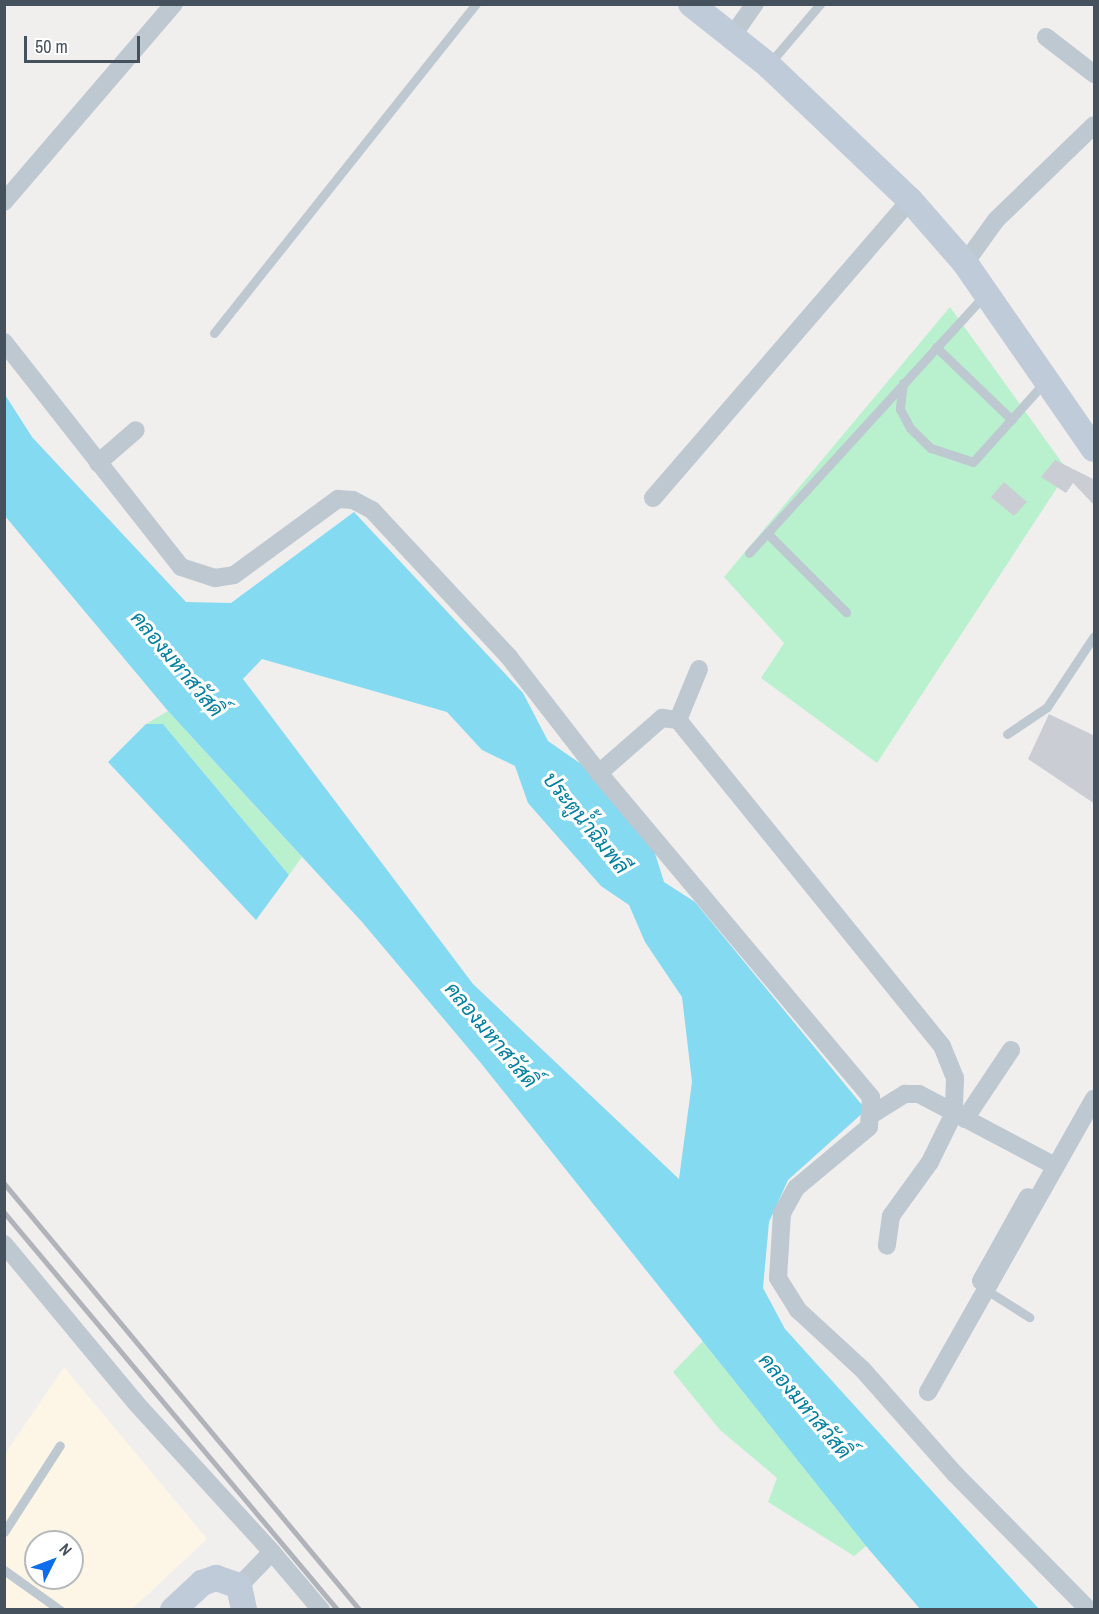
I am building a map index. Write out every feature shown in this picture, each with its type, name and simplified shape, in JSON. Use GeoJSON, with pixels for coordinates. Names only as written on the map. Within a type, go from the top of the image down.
{"type":"FeatureCollection","features":[{"type":"Feature","properties":{"kind":"street"},"geometry":{"type":"LineString","coordinates":[[4,202],[174,4]]}},
{"type":"Feature","properties":{"kind":"street"},"geometry":{"type":"LineString","coordinates":[[691,4],[733,35],[768,66],[910,200],[965,263],[1044,382],[1095,449]]}},
{"type":"Feature","properties":{"kind":"street"},"geometry":{"type":"LineString","coordinates":[[733,35],[755,4]]}},
{"type":"Feature","properties":{"kind":"street"},"geometry":{"type":"LineString","coordinates":[[1046,37],[1095,74]]}},
{"type":"Feature","properties":{"kind":"street"},"geometry":{"type":"LineString","coordinates":[[965,263],[996,220],[1095,125]]}},
{"type":"Feature","properties":{"kind":"street"},"geometry":{"type":"LineString","coordinates":[[653,498],[910,200]]}},
{"type":"Feature","properties":{"kind":"street"},"geometry":{"type":"LineString","coordinates":[[4,342],[182,567],[215,578],[253,562],[338,499],[372,510],[509,657],[599,773],[813,1021],[871,1097],[871,1115]]}},
{"type":"Feature","properties":{"kind":"street"},"geometry":{"type":"LineString","coordinates":[[98,463],[136,430]]}},
{"type":"Feature","properties":{"kind":"street"},"geometry":{"type":"LineString","coordinates":[[678,720],[699,669]]}},
{"type":"Feature","properties":{"kind":"street"},"geometry":{"type":"LineString","coordinates":[[599,773],[662,718],[678,720],[942,1046],[955,1078],[960,1116]]}},
{"type":"Feature","properties":{"kind":"street"},"geometry":{"type":"LineString","coordinates":[[887,1246],[891,1216],[960,1116],[1011,1050]]}},
{"type":"Feature","properties":{"kind":"street"},"geometry":{"type":"LineString","coordinates":[[1050,1164],[960,1116],[938,1100],[905,1094],[871,1115],[856,1141],[796,1188],[782,1213],[778,1278],[798,1310],[863,1370],[956,1474],[1089,1610]]}},
{"type":"Feature","properties":{"kind":"street"},"geometry":{"type":"LineString","coordinates":[[961,1316],[1050,1164],[1095,1099]]}},
{"type":"Feature","properties":{"kind":"street"},"geometry":{"type":"LineString","coordinates":[[928,1392],[988,1291],[1050,1164]]}},
{"type":"Feature","properties":{"kind":"street"},"geometry":{"type":"LineString","coordinates":[[4,1244],[135,1402],[272,1551],[321,1610]]}},
{"type":"Feature","properties":{"kind":"street"},"geometry":{"type":"LineString","coordinates":[[174,1610],[202,1583],[216,1578],[241,1598],[272,1551]]}},
{"type":"Feature","properties":{"kind":"lane"},"geometry":{"type":"LineString","coordinates":[[214,333],[476,4]]}},
{"type":"Feature","properties":{"kind":"lane"},"geometry":{"type":"LineString","coordinates":[[768,66],[820,4]]}},
{"type":"Feature","properties":{"kind":"lane"},"geometry":{"type":"LineString","coordinates":[[749,553],[986,293]]}},
{"type":"Feature","properties":{"kind":"lane"},"geometry":{"type":"LineString","coordinates":[[936,347],[1012,420]]}},
{"type":"Feature","properties":{"kind":"lane"},"geometry":{"type":"LineString","coordinates":[[903,383],[900,409],[910,428],[931,448],[960,461],[973,462],[985,454],[1044,382]]}},
{"type":"Feature","properties":{"kind":"lane"},"geometry":{"type":"LineString","coordinates":[[767,533],[846,612]]}},
{"type":"Feature","properties":{"kind":"lane"},"geometry":{"type":"LineString","coordinates":[[1007,734],[1047,707],[1095,636]]}},
{"type":"Feature","properties":{"kind":"lane"},"geometry":{"type":"LineString","coordinates":[[988,1291],[1029,1317]]}},
{"type":"Feature","properties":{"kind":"lane"},"geometry":{"type":"LineString","coordinates":[[4,1532],[60,1446]]}},
{"type":"Feature","properties":{"kind":"lane"},"geometry":{"type":"LineString","coordinates":[[4,1570],[60,1610]]}},
{"type":"Feature","properties":{"kind":"shaded area"},"geometry":{"type":"Polygon","coordinates":[[[64,1367],[207,1539],[132,1609],[5,1610],[5,1454],[64,1367]]]}},
{"type":"Feature","properties":{"kind":"green space"},"geometry":{"type":"Polygon","coordinates":[[[950,307],[1068,471],[877,763],[761,678],[784,643],[724,577],[950,307]]]}},
{"type":"Feature","properties":{"kind":"green space"},"geometry":{"type":"Polygon","coordinates":[[[168,711],[302,857],[289,875],[163,724],[146,724],[168,711]]]}},
{"type":"Feature","properties":{"kind":"green space"},"geometry":{"type":"Polygon","coordinates":[[[704,1340],[866,1546],[854,1556],[768,1502],[777,1478],[720,1430],[673,1372],[704,1340]]]}},
{"type":"Feature","properties":{"kind":"water"},"geometry":{"type":"Polygon","coordinates":[[[4,393],[32,437],[186,602],[231,603],[354,512],[523,693],[548,741],[581,764],[654,850],[664,882],[695,902],[866,1110],[788,1180],[769,1222],[763,1288],[785,1329],[1039,1609],[920,1609],[866,1546],[480,1062],[362,922],[168,711],[5,516],[4,393]],[[262,659],[243,679],[473,984],[679,1179],[692,1082],[682,997],[645,942],[629,905],[601,886],[528,803],[515,766],[482,750],[447,712],[262,659]]]}},
{"type":"Feature","properties":{"kind":"water"},"geometry":{"type":"Polygon","coordinates":[[[146,724],[163,724],[289,875],[256,920],[108,762],[146,724]]]}},
{"type":"Feature","properties":{"kind":"building"},"geometry":{"type":"Polygon","coordinates":[[[1055,460],[1095,480],[1095,506],[1073,483],[1066,493],[1041,477],[1055,460]]]}},
{"type":"Feature","properties":{"kind":"building"},"geometry":{"type":"Polygon","coordinates":[[[1004,482],[1027,502],[1014,516],[991,497],[1004,482]]]}},
{"type":"Feature","properties":{"kind":"building"},"geometry":{"type":"Polygon","coordinates":[[[1049,714],[1095,736],[1095,804],[1028,759],[1049,714]]]}},
{"type":"Feature","properties":{"kind":"railway"},"geometry":{"type":"LineString","coordinates":[[4,1183],[360,1610]]}},
{"type":"Feature","properties":{"kind":"railway"},"geometry":{"type":"LineString","coordinates":[[4,1212],[338,1610]]}},
{"type":"Feature","properties":{"kind":"water label","name":"คลองมหาสวัสดิ์"},"geometry":{"type":"Point","coordinates":[177,664]}},
{"type":"Feature","properties":{"kind":"water label","name":"ประตูน้ำฉิมพลี"},"geometry":{"type":"Point","coordinates":[586,823]}},
{"type":"Feature","properties":{"kind":"water label","name":"คลองมหาสวัสดิ์"},"geometry":{"type":"Point","coordinates":[491,1035]}},
{"type":"Feature","properties":{"kind":"water label","name":"คลองมหาสวัสดิ์"},"geometry":{"type":"Point","coordinates":[805,1406]}}]}
